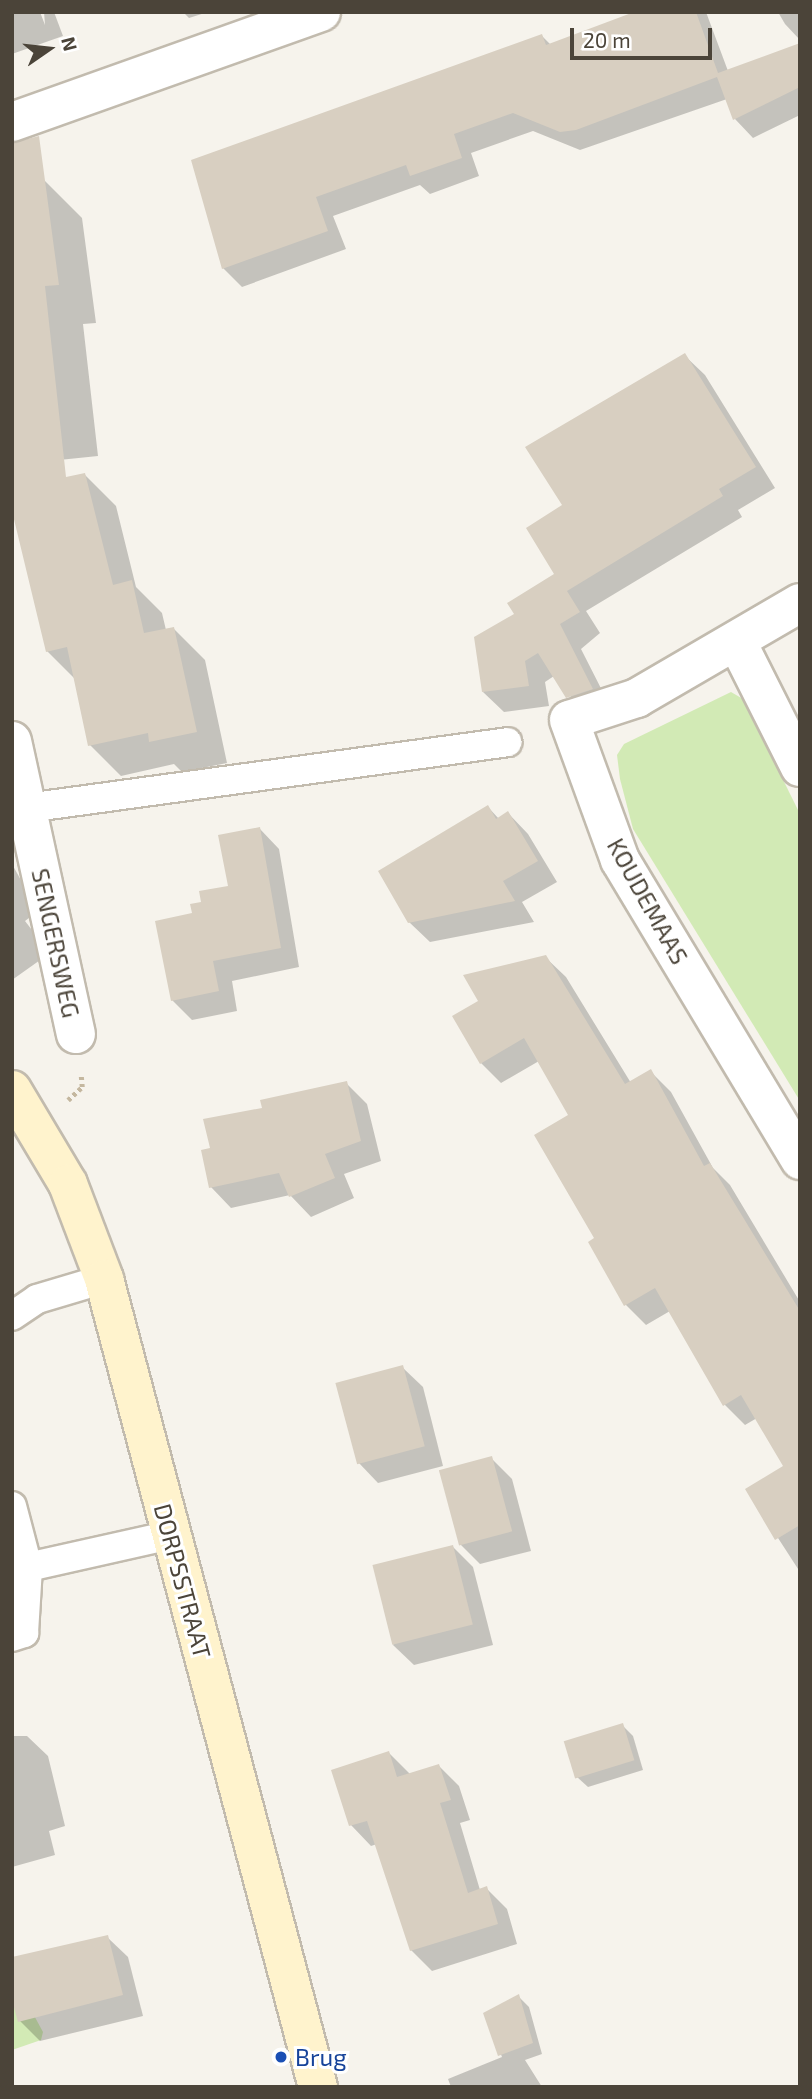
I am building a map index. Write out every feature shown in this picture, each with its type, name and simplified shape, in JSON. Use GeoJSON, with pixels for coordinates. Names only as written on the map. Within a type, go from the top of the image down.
{"type":"FeatureCollection","features":[{"type":"Feature","properties":{"kind":"street"},"geometry":{"type":"LineString","coordinates":[[12,122],[321,12]]}},
{"type":"Feature","properties":{"kind":"street","name":"KOUDEMAAS"},"geometry":{"type":"LineString","coordinates":[[800,603],[637,698],[569,720],[620,860],[800,1160]]}},
{"type":"Feature","properties":{"kind":"street"},"geometry":{"type":"LineString","coordinates":[[737,642],[800,767]]}},
{"type":"Feature","properties":{"kind":"street","name":"SENGERSWEG"},"geometry":{"type":"LineString","coordinates":[[12,741],[76,1034]]}},
{"type":"Feature","properties":{"kind":"street","name":"DORPSSTRAAT"},"geometry":{"type":"LineString","coordinates":[[12,1090],[38,1127],[68,1184],[104,1279],[318,2087]]}},
{"type":"Feature","properties":{"kind":"lane"},"geometry":{"type":"LineString","coordinates":[[27,808],[507,742]]}},
{"type":"Feature","properties":{"kind":"lane"},"geometry":{"type":"LineString","coordinates":[[12,1316],[37,1300],[104,1279]]}},
{"type":"Feature","properties":{"kind":"lane"},"geometry":{"type":"LineString","coordinates":[[12,1506],[28,1567],[24,1633],[12,1637]]}},
{"type":"Feature","properties":{"kind":"lane"},"geometry":{"type":"LineString","coordinates":[[28,1567],[171,1535]]}},
{"type":"Feature","properties":{"kind":"path","name":"SENGERSWEG"},"geometry":{"type":"LineString","coordinates":[[38,1127],[82,1087],[76,1034]]}},
{"type":"Feature","properties":{"kind":"green space"},"geometry":{"type":"Polygon","coordinates":[[[731,692],[743,699],[800,814],[800,1101],[633,829],[620,779],[617,755],[624,744],[731,692]]]}},
{"type":"Feature","properties":{"kind":"green space"},"geometry":{"type":"Polygon","coordinates":[[[12,1984],[17,1984],[43,2032],[41,2040],[12,2050],[12,1984]]]}},
{"type":"Feature","properties":{"kind":"building"},"geometry":{"type":"Polygon","coordinates":[[[634,12],[696,12],[718,73],[800,43],[800,87],[733,120],[717,77],[576,130],[560,132],[513,113],[454,134],[462,158],[410,176],[406,165],[316,197],[328,231],[222,269],[191,160],[542,34],[546,45],[634,12]]]}},
{"type":"Feature","properties":{"kind":"building"},"geometry":{"type":"Polygon","coordinates":[[[39,136],[59,285],[45,286],[66,477],[85,473],[113,585],[132,580],[144,633],[174,627],[197,732],[149,742],[148,733],[88,746],[67,647],[46,652],[12,511],[12,143],[39,136]]]}},
{"type":"Feature","properties":{"kind":"building"},"geometry":{"type":"Polygon","coordinates":[[[685,353],[756,467],[719,489],[723,496],[567,591],[580,612],[560,624],[593,689],[566,698],[538,653],[525,661],[529,686],[482,692],[474,637],[514,614],[507,603],[554,574],[526,528],[562,505],[525,447],[685,353]]]}},
{"type":"Feature","properties":{"kind":"building"},"geometry":{"type":"Polygon","coordinates":[[[488,805],[496,819],[508,811],[538,861],[503,881],[515,901],[408,923],[378,871],[488,805]]]}},
{"type":"Feature","properties":{"kind":"building"},"geometry":{"type":"Polygon","coordinates":[[[260,827],[281,948],[213,961],[219,991],[171,1001],[155,921],[192,913],[190,904],[201,902],[199,891],[228,886],[218,835],[260,827]]]}},
{"type":"Feature","properties":{"kind":"building"},"geometry":{"type":"Polygon","coordinates":[[[546,955],[625,1084],[651,1069],[704,1166],[710,1163],[800,1311],[800,1525],[775,1540],[745,1489],[783,1466],[741,1395],[723,1406],[655,1288],[624,1306],[588,1242],[594,1238],[534,1135],[568,1115],[524,1038],[480,1064],[452,1016],[478,1001],[463,975],[546,955]]]}},
{"type":"Feature","properties":{"kind":"building"},"geometry":{"type":"Polygon","coordinates":[[[347,1081],[361,1141],[325,1154],[335,1178],[289,1197],[279,1173],[209,1188],[201,1150],[210,1148],[203,1119],[262,1108],[260,1100],[347,1081]]]}},
{"type":"Feature","properties":{"kind":"building"},"geometry":{"type":"Polygon","coordinates":[[[403,1365],[425,1446],[357,1464],[335,1383],[403,1365]]]}},
{"type":"Feature","properties":{"kind":"building"},"geometry":{"type":"Polygon","coordinates":[[[492,1456],[512,1531],[459,1546],[439,1470],[492,1456]]]}},
{"type":"Feature","properties":{"kind":"building"},"geometry":{"type":"Polygon","coordinates":[[[453,1545],[473,1625],[392,1645],[372,1565],[453,1545]]]}},
{"type":"Feature","properties":{"kind":"building"},"geometry":{"type":"Polygon","coordinates":[[[623,1723],[634,1760],[575,1778],[564,1741],[623,1723]]]}},
{"type":"Feature","properties":{"kind":"building"},"geometry":{"type":"Polygon","coordinates":[[[389,1751],[397,1777],[439,1764],[451,1800],[440,1803],[468,1893],[487,1886],[498,1924],[410,1951],[367,1821],[349,1826],[331,1770],[389,1751]]]}},
{"type":"Feature","properties":{"kind":"building"},"geometry":{"type":"Polygon","coordinates":[[[108,1935],[123,1995],[18,2022],[12,2000],[12,1957],[108,1935]]]}},
{"type":"Feature","properties":{"kind":"building"},"geometry":{"type":"Polygon","coordinates":[[[519,1994],[533,2043],[498,2056],[483,2013],[519,1994]]]}},
{"type":"Feature","properties":{"kind":"place","name":"Brug"},"geometry":{"type":"Point","coordinates":[281,2057]}}]}
